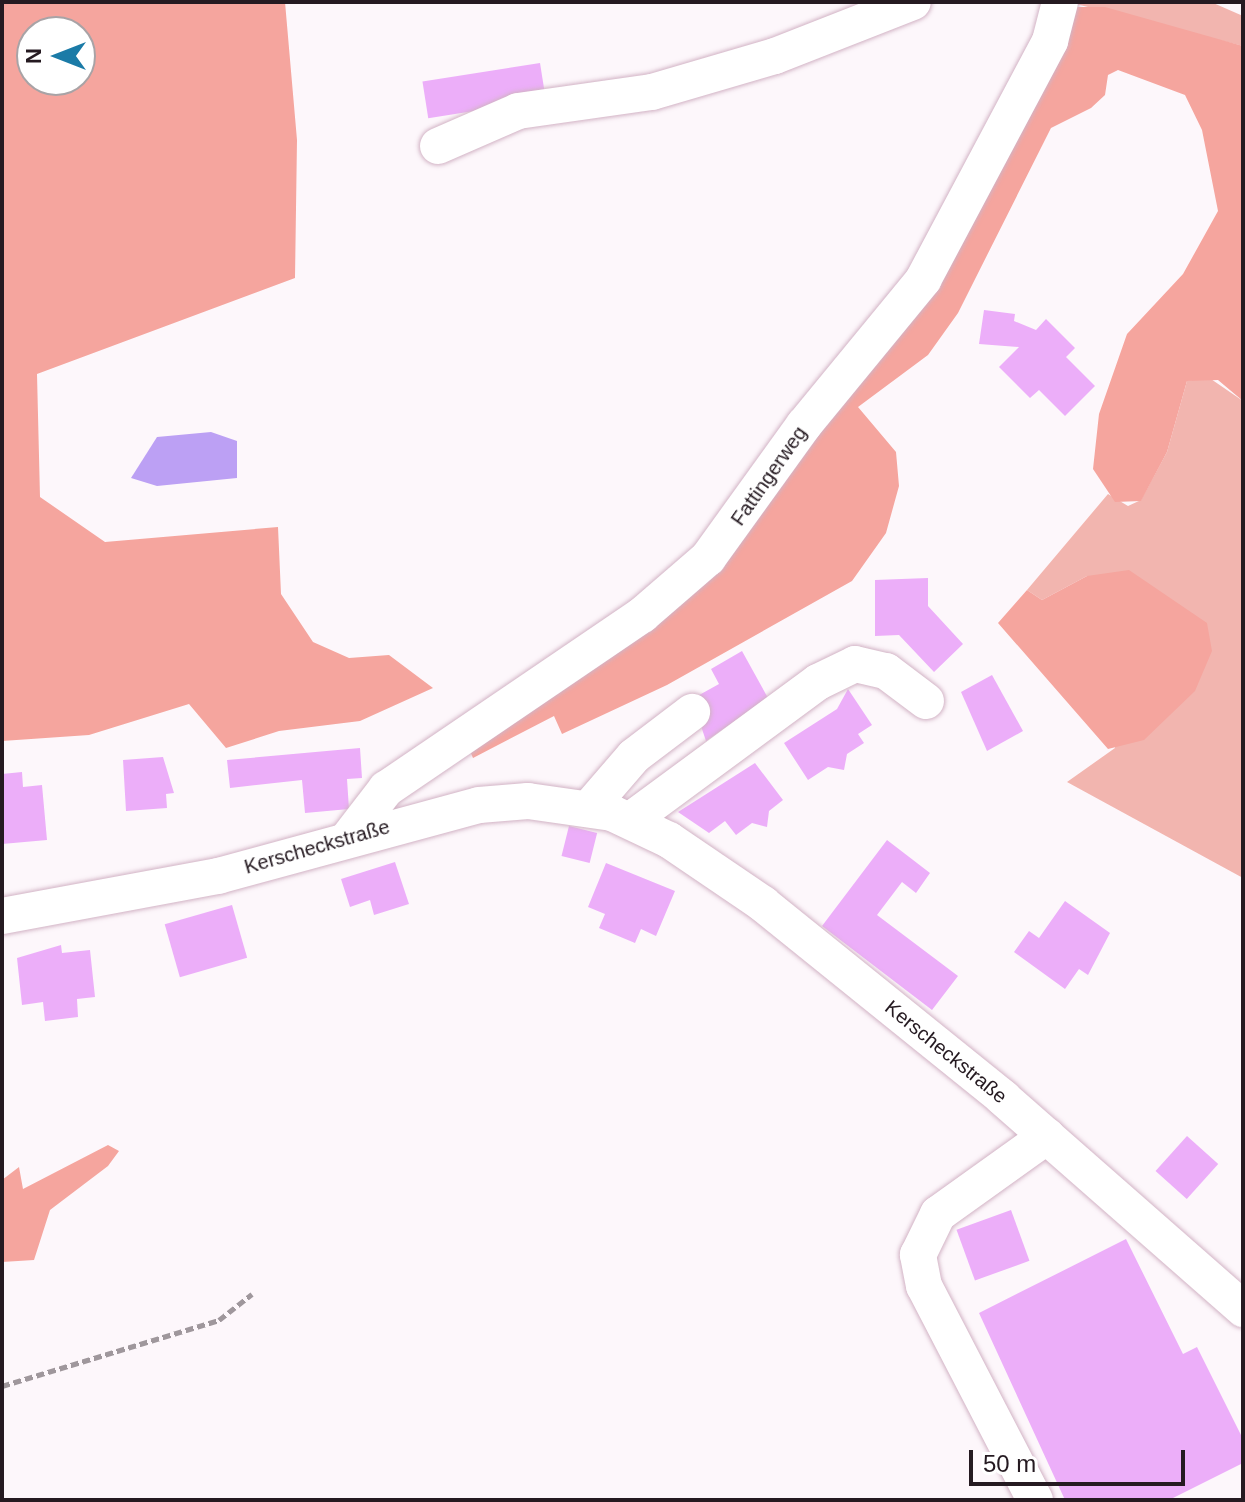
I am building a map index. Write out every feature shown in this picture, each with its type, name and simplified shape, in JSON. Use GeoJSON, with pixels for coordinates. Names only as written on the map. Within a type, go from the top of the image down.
{"type":"FeatureCollection","features":[{"type":"Feature","properties":{"kind":"street"},"geometry":{"type":"LineString","coordinates":[[438,146],[518,111],[652,92],[775,56],[913,2]]}},
{"type":"Feature","properties":{"kind":"street","name":"Fattingerweg"},"geometry":{"type":"LineString","coordinates":[[349,837],[386,789],[642,615],[708,558],[936,260],[1050,41],[1060,2]]}},
{"type":"Feature","properties":{"kind":"street"},"geometry":{"type":"LineString","coordinates":[[632,819],[818,682],[855,664],[886,671],[926,701]]}},
{"type":"Feature","properties":{"kind":"street"},"geometry":{"type":"LineString","coordinates":[[590,807],[634,756],[692,712]]}},
{"type":"Feature","properties":{"kind":"street","name":"Kerscheckstraße"},"geometry":{"type":"LineString","coordinates":[[2,916],[218,876],[349,837],[504,802],[590,807],[632,819],[763,904],[1047,1136],[1243,1309]]}},
{"type":"Feature","properties":{"kind":"street"},"geometry":{"type":"LineString","coordinates":[[1035,1500],[924,1286],[918,1255],[938,1214],[1047,1136]]}},
{"type":"Feature","properties":{"kind":"path"},"geometry":{"type":"LineString","coordinates":[[2,1386],[219,1320],[252,1294]]}},
{"type":"Feature","properties":{"kind":"shaded area"},"geometry":{"type":"Polygon","coordinates":[[[2,2],[285,2],[297,140],[295,278],[37,374],[40,497],[105,542],[278,527],[281,594],[313,642],[349,658],[389,655],[433,688],[360,721],[279,731],[226,748],[189,704],[89,735],[2,741],[2,2]]]}},
{"type":"Feature","properties":{"kind":"shaded area"},"geometry":{"type":"Polygon","coordinates":[[[1068,2],[1211,2],[1243,16],[1243,46],[1068,2]]]}},
{"type":"Feature","properties":{"kind":"shaded area"},"geometry":{"type":"Polygon","coordinates":[[[1068,7],[1105,7],[1243,46],[1243,401],[1218,380],[1187,381],[1167,452],[1141,501],[1115,502],[1093,469],[1099,414],[1127,334],[1183,274],[1218,211],[1202,130],[1185,95],[1118,70],[1108,75],[1105,95],[1091,108],[1051,128],[958,313],[928,355],[858,407],[896,452],[899,486],[886,533],[852,581],[667,685],[562,734],[554,716],[473,758],[466,742],[647,622],[930,285],[1068,7]]]}},
{"type":"Feature","properties":{"kind":"shaded area"},"geometry":{"type":"Polygon","coordinates":[[[1208,377],[1243,401],[1243,878],[1067,782],[1115,748],[1087,576],[1042,600],[1027,590],[1108,494],[1128,506],[1141,500],[1167,452],[1187,381],[1208,377]]]}},
{"type":"Feature","properties":{"kind":"shaded area"},"geometry":{"type":"Polygon","coordinates":[[[211,432],[237,441],[237,478],[157,486],[131,478],[157,437],[211,432]]]}},
{"type":"Feature","properties":{"kind":"shaded area"},"geometry":{"type":"Polygon","coordinates":[[[1129,570],[1207,623],[1212,651],[1195,691],[1144,740],[1108,749],[998,623],[1027,590],[1042,600],[1087,576],[1129,570]]]}},
{"type":"Feature","properties":{"kind":"shaded area"},"geometry":{"type":"Polygon","coordinates":[[[108,1145],[119,1151],[108,1166],[50,1210],[34,1260],[2,1262],[2,1180],[19,1167],[23,1189],[108,1145]]]}},
{"type":"Feature","properties":{"kind":"building"},"geometry":{"type":"Polygon","coordinates":[[[540,63],[546,100],[428,118],[422,82],[540,63]]]}},
{"type":"Feature","properties":{"kind":"building"},"geometry":{"type":"Polygon","coordinates":[[[984,310],[1015,314],[1014,321],[1036,330],[1046,319],[1075,348],[1066,357],[1095,386],[1065,416],[1039,390],[1030,398],[999,367],[1019,347],[979,344],[984,310]]]}},
{"type":"Feature","properties":{"kind":"building"},"geometry":{"type":"Polygon","coordinates":[[[928,578],[928,606],[963,644],[934,672],[899,635],[875,636],[875,580],[928,578]]]}},
{"type":"Feature","properties":{"kind":"building"},"geometry":{"type":"Polygon","coordinates":[[[742,651],[768,698],[706,741],[692,699],[719,684],[711,669],[742,651]]]}},
{"type":"Feature","properties":{"kind":"building"},"geometry":{"type":"Polygon","coordinates":[[[992,675],[1023,731],[987,751],[961,692],[992,675]]]}},
{"type":"Feature","properties":{"kind":"building"},"geometry":{"type":"Polygon","coordinates":[[[848,689],[872,725],[858,734],[864,743],[847,754],[844,770],[828,767],[808,780],[784,743],[837,709],[848,689]]]}},
{"type":"Feature","properties":{"kind":"building"},"geometry":{"type":"Polygon","coordinates":[[[360,748],[362,778],[347,779],[349,809],[305,813],[302,780],[230,788],[227,760],[360,748]]]}},
{"type":"Feature","properties":{"kind":"building"},"geometry":{"type":"Polygon","coordinates":[[[163,757],[174,793],[166,794],[167,808],[126,811],[123,760],[163,757]]]}},
{"type":"Feature","properties":{"kind":"building"},"geometry":{"type":"Polygon","coordinates":[[[755,763],[783,800],[769,811],[767,827],[752,823],[736,835],[725,821],[709,833],[678,812],[755,763]]]}},
{"type":"Feature","properties":{"kind":"building"},"geometry":{"type":"Polygon","coordinates":[[[22,772],[23,787],[42,785],[47,840],[2,844],[2,774],[22,772]]]}},
{"type":"Feature","properties":{"kind":"building"},"geometry":{"type":"Polygon","coordinates":[[[569,826],[597,833],[590,863],[562,856],[569,826]]]}},
{"type":"Feature","properties":{"kind":"building"},"geometry":{"type":"Polygon","coordinates":[[[887,840],[930,873],[916,893],[902,882],[877,915],[958,976],[932,1010],[822,926],[887,840]]]}},
{"type":"Feature","properties":{"kind":"building"},"geometry":{"type":"Polygon","coordinates":[[[395,862],[409,904],[374,915],[370,900],[350,907],[341,879],[395,862]]]}},
{"type":"Feature","properties":{"kind":"building"},"geometry":{"type":"Polygon","coordinates":[[[606,863],[675,891],[656,936],[641,929],[635,943],[599,928],[605,914],[588,907],[606,863]]]}},
{"type":"Feature","properties":{"kind":"building"},"geometry":{"type":"Polygon","coordinates":[[[1065,901],[1110,933],[1088,975],[1079,969],[1065,989],[1014,952],[1029,931],[1039,938],[1065,901]]]}},
{"type":"Feature","properties":{"kind":"building"},"geometry":{"type":"Polygon","coordinates":[[[232,905],[247,958],[180,977],[165,924],[232,905]]]}},
{"type":"Feature","properties":{"kind":"building"},"geometry":{"type":"Polygon","coordinates":[[[61,945],[62,953],[90,950],[95,997],[77,999],[78,1017],[45,1021],[43,1002],[22,1005],[17,958],[61,945]]]}},
{"type":"Feature","properties":{"kind":"building"},"geometry":{"type":"Polygon","coordinates":[[[1187,1136],[1218,1164],[1187,1199],[1156,1171],[1187,1136]]]}},
{"type":"Feature","properties":{"kind":"building"},"geometry":{"type":"Polygon","coordinates":[[[1011,1210],[1029,1261],[975,1281],[956,1230],[1011,1210]]]}},
{"type":"Feature","properties":{"kind":"building"},"geometry":{"type":"Polygon","coordinates":[[[1126,1239],[1183,1354],[1197,1347],[1243,1439],[1243,1463],[1169,1500],[1065,1500],[979,1313],[1126,1239]]]}}]}
